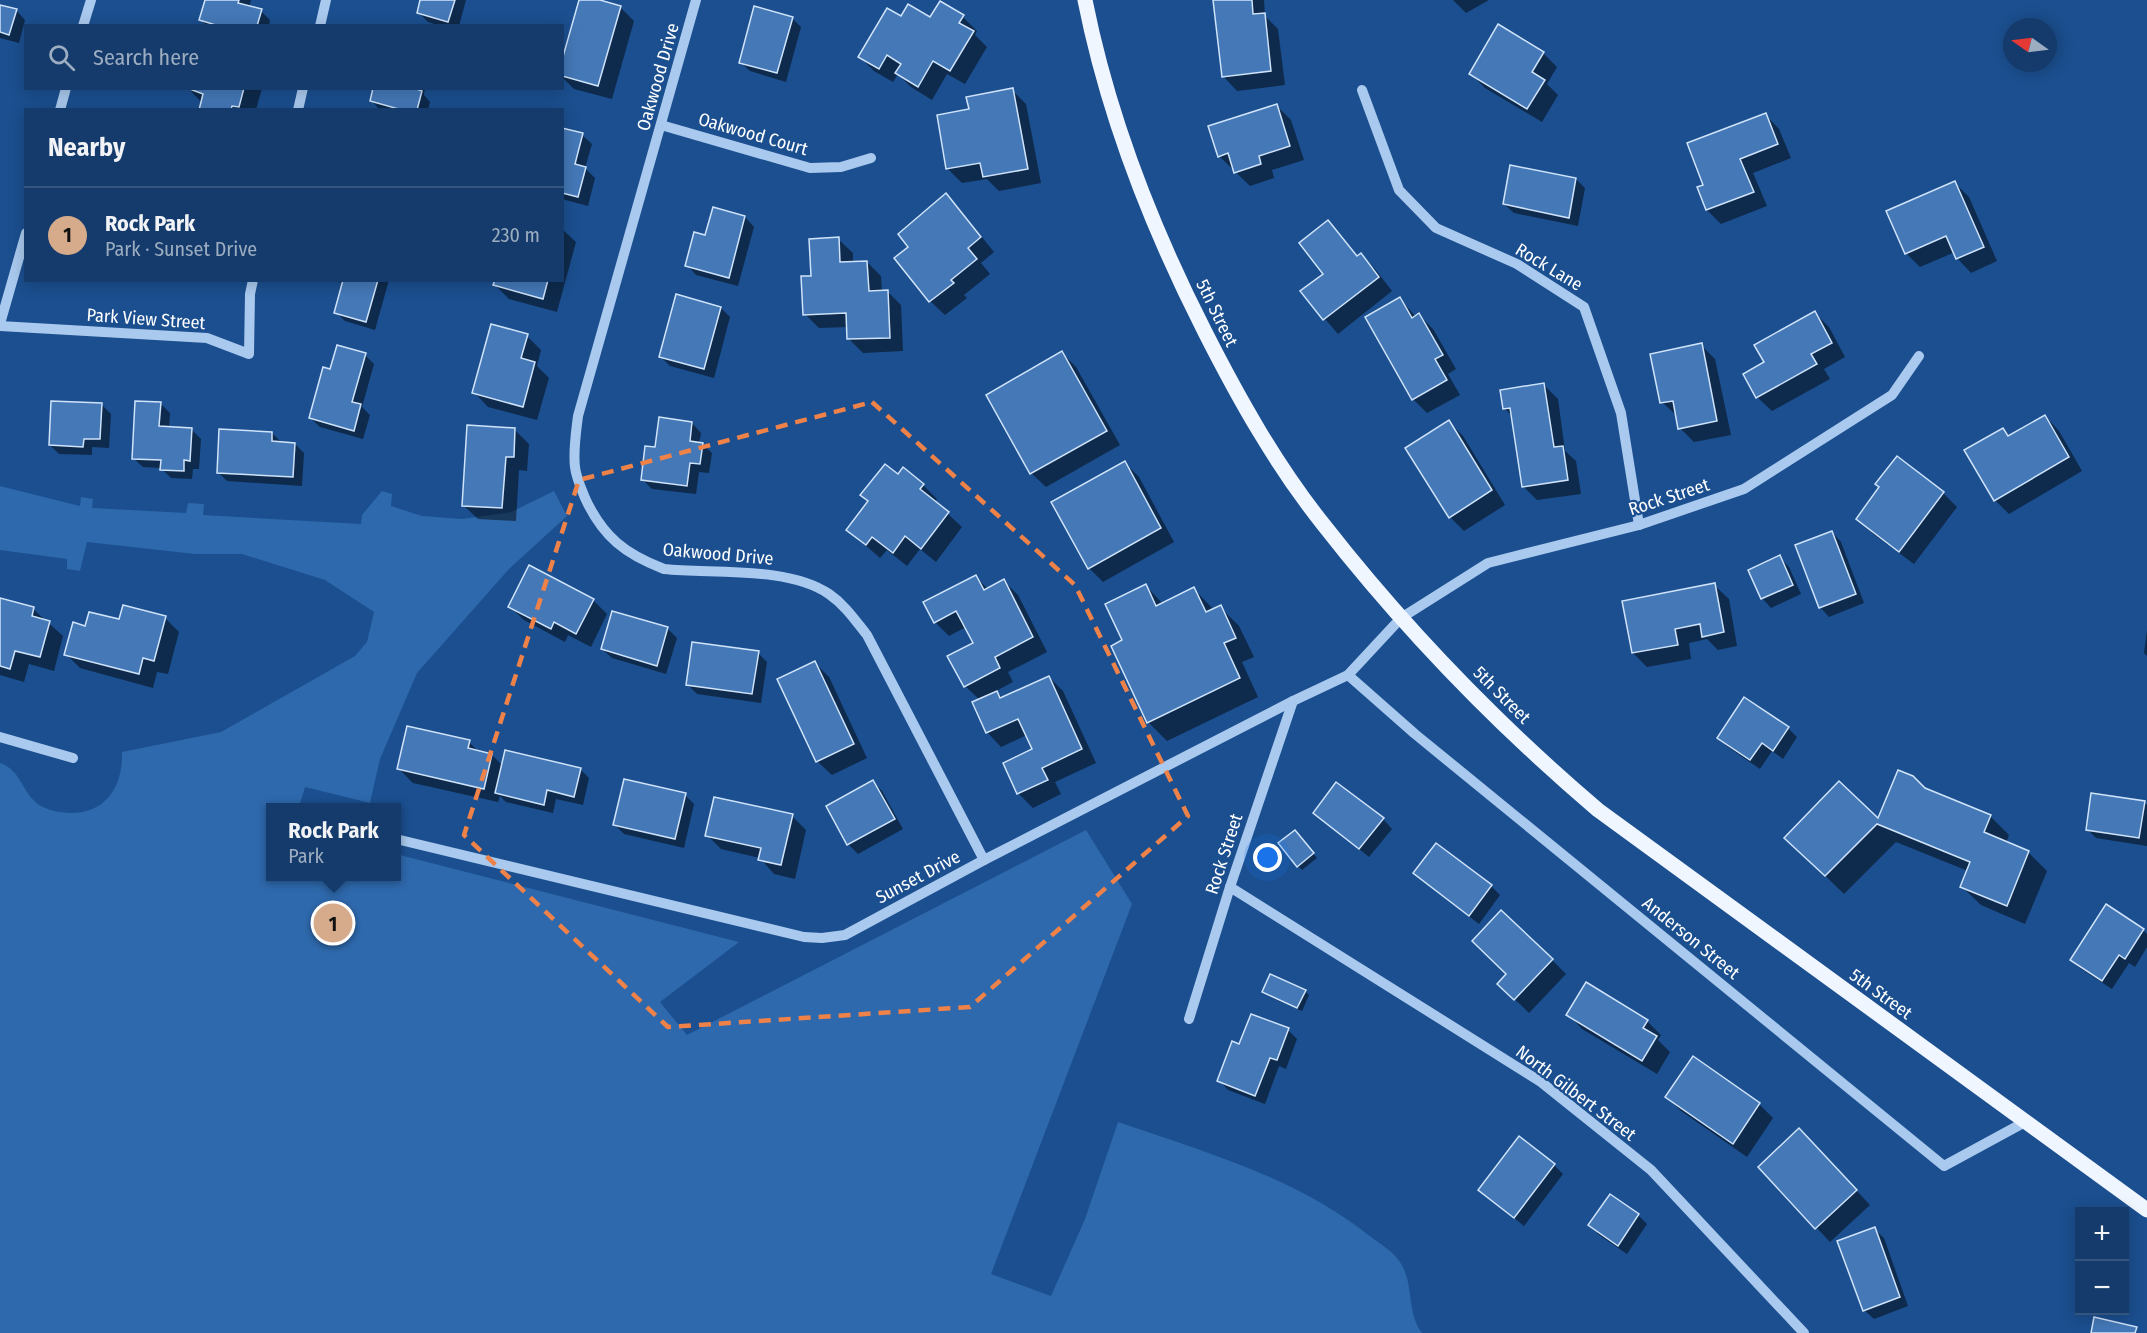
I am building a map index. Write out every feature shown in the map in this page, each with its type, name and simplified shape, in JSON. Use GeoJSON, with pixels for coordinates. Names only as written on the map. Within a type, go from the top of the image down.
{"type":"FeatureCollection","features":[{"type":"Feature","properties":{"kind":"main road","name":"5th Street"},"geometry":{"type":"LineString","coordinates":[[1085,0],[1106,88],[1127,156],[1172,264],[1228,378],[1247,412],[1322,523],[1401,618],[1501,723],[1546,766],[1598,810],[2147,1210]]}},
{"type":"Feature","properties":{"kind":"street"},"geometry":{"type":"LineString","coordinates":[[84,24],[91,0]]}},
{"type":"Feature","properties":{"kind":"street"},"geometry":{"type":"LineString","coordinates":[[320,24],[326,0]]}},
{"type":"Feature","properties":{"kind":"street","name":"Oakwood Drive"},"geometry":{"type":"LineString","coordinates":[[696,0],[578,416],[574,443],[575,469],[595,518],[609,537],[626,551],[647,562],[672,570],[791,578],[812,584],[829,594],[848,610],[867,635],[984,860]]}},
{"type":"Feature","properties":{"kind":"street"},"geometry":{"type":"LineString","coordinates":[[61,108],[65,90]]}},
{"type":"Feature","properties":{"kind":"street"},"geometry":{"type":"LineString","coordinates":[[298,108],[303,90]]}},
{"type":"Feature","properties":{"kind":"street","name":"Rock Lane"},"geometry":{"type":"LineString","coordinates":[[1362,90],[1398,190],[1436,228],[1517,264],[1584,307],[1621,413],[1639,525]]}},
{"type":"Feature","properties":{"kind":"street","name":"Oakwood Court"},"geometry":{"type":"LineString","coordinates":[[661,125],[810,168],[841,167],[871,158]]}},
{"type":"Feature","properties":{"kind":"street"},"geometry":{"type":"LineString","coordinates":[[0,325],[24,240]]}},
{"type":"Feature","properties":{"kind":"street","name":"Park View Street"},"geometry":{"type":"LineString","coordinates":[[0,325],[207,338],[249,354],[249,294],[252,282]]}},
{"type":"Feature","properties":{"kind":"street","name":"Rock Street"},"geometry":{"type":"LineString","coordinates":[[1401,618],[1488,563],[1639,525],[1744,489],[1892,395],[1919,356]]}},
{"type":"Feature","properties":{"kind":"street","name":"Sunset Drive"},"geometry":{"type":"LineString","coordinates":[[401,840],[804,937],[822,938],[845,935],[984,860],[1293,700],[1348,675],[1401,618]]}},
{"type":"Feature","properties":{"kind":"street","name":"Anderson Street"},"geometry":{"type":"LineString","coordinates":[[1348,675],[1415,734],[1944,1166],[2025,1122]]}},
{"type":"Feature","properties":{"kind":"street","name":"Rock Street"},"geometry":{"type":"LineString","coordinates":[[1189,1019],[1230,887],[1293,700]]}},
{"type":"Feature","properties":{"kind":"street"},"geometry":{"type":"LineString","coordinates":[[0,737],[73,758]]}},
{"type":"Feature","properties":{"kind":"street","name":"North Gilbert Street"},"geometry":{"type":"LineString","coordinates":[[1230,887],[1541,1082],[1651,1170],[1804,1333]]}},
{"type":"Feature","properties":{"kind":"highlighted area"},"geometry":{"type":"Polygon","coordinates":[[[872,402],[1075,585],[1188,816],[970,1007],[668,1027],[464,835],[579,480],[872,402]]]}},
{"type":"Feature","properties":{"kind":"shaded area"},"geometry":{"type":"Polygon","coordinates":[[[0,486],[80,506],[81,497],[93,499],[92,508],[186,513],[188,503],[204,504],[203,515],[361,524],[362,515],[382,491],[392,494],[391,506],[422,516],[462,519],[511,512],[554,491],[567,516],[509,569],[417,673],[380,759],[370,803],[305,787],[300,803],[266,803],[266,881],[401,881],[401,855],[739,942],[660,1002],[687,1035],[1086,830],[1132,904],[991,1274],[1051,1296],[1085,1219],[1118,1122],[1250,1169],[1313,1198],[1343,1216],[1396,1257],[1406,1275],[1414,1315],[1422,1333],[0,1333],[0,763],[13,771],[30,796],[45,808],[73,813],[96,808],[111,794],[116,785],[122,764],[122,752],[221,732],[355,656],[367,642],[374,612],[325,580],[242,554],[195,554],[87,542],[80,571],[67,569],[67,559],[0,550],[0,486]]]}},
{"type":"Feature","properties":{"kind":"building"},"geometry":{"type":"Polygon","coordinates":[[[205,0],[239,0],[238,3],[262,9],[258,24],[212,24],[199,20],[205,0]]]}},
{"type":"Feature","properties":{"kind":"building"},"geometry":{"type":"Polygon","coordinates":[[[420,0],[455,0],[448,22],[417,13],[420,0]]]}},
{"type":"Feature","properties":{"kind":"building"},"geometry":{"type":"Polygon","coordinates":[[[579,0],[600,0],[621,6],[598,86],[564,77],[564,53],[579,0]]]}},
{"type":"Feature","properties":{"kind":"building"},"geometry":{"type":"Polygon","coordinates":[[[1213,0],[1252,0],[1253,14],[1265,13],[1271,71],[1222,77],[1213,0]]]}},
{"type":"Feature","properties":{"kind":"building"},"geometry":{"type":"Polygon","coordinates":[[[940,1],[964,15],[959,23],[974,31],[950,71],[933,61],[918,87],[895,73],[901,64],[887,55],[879,69],[858,57],[887,8],[901,16],[908,4],[930,17],[940,1]]]}},
{"type":"Feature","properties":{"kind":"building"},"geometry":{"type":"Polygon","coordinates":[[[0,5],[17,9],[9,35],[0,32],[0,5]]]}},
{"type":"Feature","properties":{"kind":"building"},"geometry":{"type":"Polygon","coordinates":[[[754,6],[793,17],[777,73],[739,63],[754,6]]]}},
{"type":"Feature","properties":{"kind":"building"},"geometry":{"type":"Polygon","coordinates":[[[1498,24],[1544,52],[1532,72],[1545,80],[1527,109],[1469,74],[1498,24]]]}},
{"type":"Feature","properties":{"kind":"building"},"geometry":{"type":"Polygon","coordinates":[[[1013,88],[1028,169],[983,177],[980,163],[946,169],[937,115],[969,109],[966,97],[1013,88]]]}},
{"type":"Feature","properties":{"kind":"building"},"geometry":{"type":"Polygon","coordinates":[[[192,90],[243,90],[239,107],[232,106],[232,108],[200,108],[203,94],[192,90]]]}},
{"type":"Feature","properties":{"kind":"building"},"geometry":{"type":"Polygon","coordinates":[[[373,90],[422,91],[418,108],[395,108],[370,101],[373,90]]]}},
{"type":"Feature","properties":{"kind":"building"},"geometry":{"type":"Polygon","coordinates":[[[1277,104],[1290,146],[1259,156],[1261,164],[1234,173],[1228,153],[1218,157],[1208,126],[1277,104]]]}},
{"type":"Feature","properties":{"kind":"building"},"geometry":{"type":"Polygon","coordinates":[[[1766,113],[1778,144],[1740,159],[1754,192],[1706,210],[1697,187],[1703,185],[1687,143],[1766,113]]]}},
{"type":"Feature","properties":{"kind":"building"},"geometry":{"type":"Polygon","coordinates":[[[564,128],[583,133],[575,164],[586,167],[578,197],[564,194],[564,128]]]}},
{"type":"Feature","properties":{"kind":"building"},"geometry":{"type":"Polygon","coordinates":[[[1510,165],[1576,178],[1569,218],[1503,204],[1510,165]]]}},
{"type":"Feature","properties":{"kind":"building"},"geometry":{"type":"Polygon","coordinates":[[[1955,181],[1984,247],[1956,259],[1946,236],[1905,254],[1886,211],[1955,181]]]}},
{"type":"Feature","properties":{"kind":"building"},"geometry":{"type":"Polygon","coordinates":[[[946,193],[981,237],[968,248],[977,259],[951,280],[954,283],[929,302],[894,258],[908,247],[898,234],[946,193]]]}},
{"type":"Feature","properties":{"kind":"building"},"geometry":{"type":"Polygon","coordinates":[[[713,207],[745,216],[729,278],[685,266],[694,232],[705,235],[713,207]]]}},
{"type":"Feature","properties":{"kind":"building"},"geometry":{"type":"Polygon","coordinates":[[[1328,220],[1357,256],[1361,253],[1379,277],[1323,320],[1300,291],[1323,274],[1299,243],[1328,220]]]}},
{"type":"Feature","properties":{"kind":"building"},"geometry":{"type":"Polygon","coordinates":[[[839,237],[840,262],[867,261],[869,291],[888,290],[890,338],[847,339],[846,313],[803,315],[801,276],[811,276],[809,239],[839,237]]]}},
{"type":"Feature","properties":{"kind":"building"},"geometry":{"type":"Polygon","coordinates":[[[342,282],[377,282],[366,322],[334,313],[342,282]]]}},
{"type":"Feature","properties":{"kind":"building"},"geometry":{"type":"Polygon","coordinates":[[[494,282],[547,282],[543,299],[493,285],[494,282]]]}},
{"type":"Feature","properties":{"kind":"building"},"geometry":{"type":"Polygon","coordinates":[[[676,294],[721,307],[704,369],[659,357],[676,294]]]}},
{"type":"Feature","properties":{"kind":"building"},"geometry":{"type":"Polygon","coordinates":[[[1400,297],[1412,318],[1419,313],[1443,355],[1435,359],[1447,380],[1412,400],[1365,317],[1400,297]]]}},
{"type":"Feature","properties":{"kind":"building"},"geometry":{"type":"Polygon","coordinates":[[[1815,311],[1832,343],[1811,354],[1817,364],[1756,398],[1743,374],[1764,362],[1754,345],[1815,311]]]}},
{"type":"Feature","properties":{"kind":"building"},"geometry":{"type":"Polygon","coordinates":[[[491,324],[528,334],[521,358],[535,362],[523,407],[472,393],[491,324]]]}},
{"type":"Feature","properties":{"kind":"building"},"geometry":{"type":"Polygon","coordinates":[[[1702,343],[1717,421],[1678,429],[1673,401],[1660,403],[1650,354],[1702,343]]]}},
{"type":"Feature","properties":{"kind":"building"},"geometry":{"type":"Polygon","coordinates":[[[337,345],[366,353],[352,402],[361,404],[354,431],[309,418],[323,367],[330,369],[337,345]]]}},
{"type":"Feature","properties":{"kind":"building"},"geometry":{"type":"Polygon","coordinates":[[[1062,351],[1107,431],[1030,474],[986,395],[1062,351]]]}},
{"type":"Feature","properties":{"kind":"building"},"geometry":{"type":"Polygon","coordinates":[[[1544,383],[1554,447],[1563,446],[1568,480],[1522,487],[1510,408],[1503,409],[1500,390],[1544,383]]]}},
{"type":"Feature","properties":{"kind":"building"},"geometry":{"type":"Polygon","coordinates":[[[51,401],[102,403],[100,439],[84,439],[83,447],[49,445],[51,401]]]}},
{"type":"Feature","properties":{"kind":"building"},"geometry":{"type":"Polygon","coordinates":[[[135,401],[161,402],[159,426],[192,428],[190,461],[184,460],[184,471],[160,470],[161,460],[132,459],[135,401]]]}},
{"type":"Feature","properties":{"kind":"building"},"geometry":{"type":"Polygon","coordinates":[[[2045,415],[2069,457],[1994,501],[1964,450],[2003,428],[2008,436],[2045,415]]]}},
{"type":"Feature","properties":{"kind":"building"},"geometry":{"type":"Polygon","coordinates":[[[659,417],[692,422],[690,441],[703,443],[700,464],[690,463],[687,486],[641,480],[645,446],[655,447],[659,417]]]}},
{"type":"Feature","properties":{"kind":"building"},"geometry":{"type":"Polygon","coordinates":[[[1449,420],[1492,490],[1449,518],[1405,448],[1449,420]]]}},
{"type":"Feature","properties":{"kind":"building"},"geometry":{"type":"Polygon","coordinates":[[[467,425],[515,428],[514,457],[506,457],[502,508],[462,506],[467,425]]]}},
{"type":"Feature","properties":{"kind":"building"},"geometry":{"type":"Polygon","coordinates":[[[219,429],[272,432],[272,441],[295,443],[293,477],[217,473],[219,429]]]}},
{"type":"Feature","properties":{"kind":"building"},"geometry":{"type":"Polygon","coordinates":[[[1897,456],[1944,492],[1899,552],[1856,519],[1879,487],[1875,484],[1897,456]]]}},
{"type":"Feature","properties":{"kind":"building"},"geometry":{"type":"Polygon","coordinates":[[[1125,461],[1161,528],[1088,569],[1051,502],[1125,461]]]}},
{"type":"Feature","properties":{"kind":"building"},"geometry":{"type":"Polygon","coordinates":[[[885,464],[898,474],[903,467],[924,484],[920,489],[949,512],[921,549],[905,536],[893,553],[872,537],[866,545],[846,530],[868,501],[860,495],[885,464]]]}},
{"type":"Feature","properties":{"kind":"building"},"geometry":{"type":"Polygon","coordinates":[[[1832,531],[1856,594],[1819,608],[1795,545],[1832,531]]]}},
{"type":"Feature","properties":{"kind":"building"},"geometry":{"type":"Polygon","coordinates":[[[1780,555],[1793,585],[1761,599],[1748,570],[1780,555]]]}},
{"type":"Feature","properties":{"kind":"building"},"geometry":{"type":"Polygon","coordinates":[[[529,565],[594,599],[576,634],[554,622],[551,629],[508,607],[529,565]]]}},
{"type":"Feature","properties":{"kind":"building"},"geometry":{"type":"Polygon","coordinates":[[[976,575],[984,590],[1004,579],[1033,637],[995,657],[1000,668],[964,687],[947,656],[973,643],[956,611],[934,623],[923,602],[976,575]]]}},
{"type":"Feature","properties":{"kind":"building"},"geometry":{"type":"Polygon","coordinates":[[[1715,583],[1724,632],[1702,637],[1700,624],[1675,629],[1678,645],[1632,653],[1622,601],[1715,583]]]}},
{"type":"Feature","properties":{"kind":"building"},"geometry":{"type":"Polygon","coordinates":[[[1146,584],[1156,606],[1194,587],[1206,612],[1221,605],[1236,638],[1224,643],[1240,678],[1147,723],[1111,646],[1122,640],[1105,604],[1146,584]]]}},
{"type":"Feature","properties":{"kind":"building"},"geometry":{"type":"Polygon","coordinates":[[[0,598],[34,607],[32,616],[50,621],[40,657],[15,651],[10,669],[0,666],[0,598]]]}},
{"type":"Feature","properties":{"kind":"building"},"geometry":{"type":"Polygon","coordinates":[[[123,605],[166,616],[154,661],[143,658],[139,674],[64,655],[73,622],[85,626],[89,612],[119,619],[123,605]]]}},
{"type":"Feature","properties":{"kind":"building"},"geometry":{"type":"Polygon","coordinates":[[[612,611],[668,627],[657,666],[601,649],[612,611]]]}},
{"type":"Feature","properties":{"kind":"building"},"geometry":{"type":"Polygon","coordinates":[[[692,642],[759,651],[752,694],[686,685],[692,642]]]}},
{"type":"Feature","properties":{"kind":"building"},"geometry":{"type":"Polygon","coordinates":[[[815,661],[854,744],[816,762],[777,679],[815,661]]]}},
{"type":"Feature","properties":{"kind":"building"},"geometry":{"type":"Polygon","coordinates":[[[1049,676],[1082,749],[1042,768],[1048,780],[1017,794],[1003,763],[1032,749],[1018,719],[986,733],[972,702],[997,691],[1000,698],[1049,676]]]}},
{"type":"Feature","properties":{"kind":"building"},"geometry":{"type":"Polygon","coordinates":[[[1744,697],[1789,727],[1773,751],[1762,743],[1750,760],[1717,738],[1744,697]]]}},
{"type":"Feature","properties":{"kind":"building"},"geometry":{"type":"Polygon","coordinates":[[[407,726],[470,740],[468,748],[492,754],[484,789],[397,769],[407,726]]]}},
{"type":"Feature","properties":{"kind":"building"},"geometry":{"type":"Polygon","coordinates":[[[505,750],[581,768],[574,797],[547,790],[544,805],[495,793],[505,750]]]}},
{"type":"Feature","properties":{"kind":"building"},"geometry":{"type":"Polygon","coordinates":[[[1898,770],[1913,776],[1925,788],[1991,815],[1984,832],[2029,851],[2007,906],[1960,887],[1970,862],[1877,824],[1825,876],[1784,838],[1839,781],[1878,818],[1898,770]]]}},
{"type":"Feature","properties":{"kind":"building"},"geometry":{"type":"Polygon","coordinates":[[[624,779],[686,793],[675,839],[613,825],[624,779]]]}},
{"type":"Feature","properties":{"kind":"building"},"geometry":{"type":"Polygon","coordinates":[[[873,780],[895,819],[847,845],[826,806],[873,780]]]}},
{"type":"Feature","properties":{"kind":"building"},"geometry":{"type":"Polygon","coordinates":[[[1336,782],[1384,818],[1359,849],[1313,813],[1336,782]]]}},
{"type":"Feature","properties":{"kind":"building"},"geometry":{"type":"Polygon","coordinates":[[[2091,793],[2145,801],[2139,838],[2086,830],[2091,793]]]}},
{"type":"Feature","properties":{"kind":"building"},"geometry":{"type":"Polygon","coordinates":[[[714,797],[793,814],[781,865],[758,860],[761,848],[705,836],[714,797]]]}},
{"type":"Feature","properties":{"kind":"building"},"geometry":{"type":"Polygon","coordinates":[[[1295,830],[1314,853],[1297,867],[1278,843],[1295,830]]]}},
{"type":"Feature","properties":{"kind":"building"},"geometry":{"type":"Polygon","coordinates":[[[1436,843],[1492,885],[1469,916],[1413,873],[1436,843]]]}},
{"type":"Feature","properties":{"kind":"building"},"geometry":{"type":"Polygon","coordinates":[[[2106,904],[2144,929],[2125,959],[2119,955],[2102,981],[2070,960],[2106,904]]]}},
{"type":"Feature","properties":{"kind":"building"},"geometry":{"type":"Polygon","coordinates":[[[1501,910],[1553,959],[1514,1000],[1497,984],[1506,974],[1472,941],[1501,910]]]}},
{"type":"Feature","properties":{"kind":"building"},"geometry":{"type":"Polygon","coordinates":[[[1270,974],[1306,990],[1297,1008],[1262,992],[1270,974]]]}},
{"type":"Feature","properties":{"kind":"building"},"geometry":{"type":"Polygon","coordinates":[[[1586,982],[1648,1020],[1643,1028],[1657,1036],[1642,1061],[1566,1015],[1586,982]]]}},
{"type":"Feature","properties":{"kind":"building"},"geometry":{"type":"Polygon","coordinates":[[[1251,1014],[1289,1028],[1277,1060],[1270,1058],[1255,1096],[1217,1081],[1232,1041],[1239,1044],[1251,1014]]]}},
{"type":"Feature","properties":{"kind":"building"},"geometry":{"type":"Polygon","coordinates":[[[1693,1056],[1760,1103],[1733,1144],[1665,1097],[1693,1056]]]}},
{"type":"Feature","properties":{"kind":"building"},"geometry":{"type":"Polygon","coordinates":[[[1799,1128],[1857,1190],[1815,1229],[1758,1167],[1799,1128]]]}},
{"type":"Feature","properties":{"kind":"building"},"geometry":{"type":"Polygon","coordinates":[[[1519,1136],[1555,1164],[1514,1218],[1478,1190],[1519,1136]]]}},
{"type":"Feature","properties":{"kind":"building"},"geometry":{"type":"Polygon","coordinates":[[[1610,1194],[1639,1214],[1618,1246],[1588,1225],[1610,1194]]]}},
{"type":"Feature","properties":{"kind":"building"},"geometry":{"type":"Polygon","coordinates":[[[1875,1227],[1900,1297],[1863,1311],[1837,1241],[1875,1227]]]}},
{"type":"Feature","properties":{"kind":"building"},"geometry":{"type":"Polygon","coordinates":[[[2094,1317],[2137,1327],[2135,1333],[2091,1333],[2094,1317]]]}},
{"type":"Feature","properties":{"kind":"place","name":"Rock Park"},"geometry":{"type":"Point","coordinates":[333,923]}}]}
